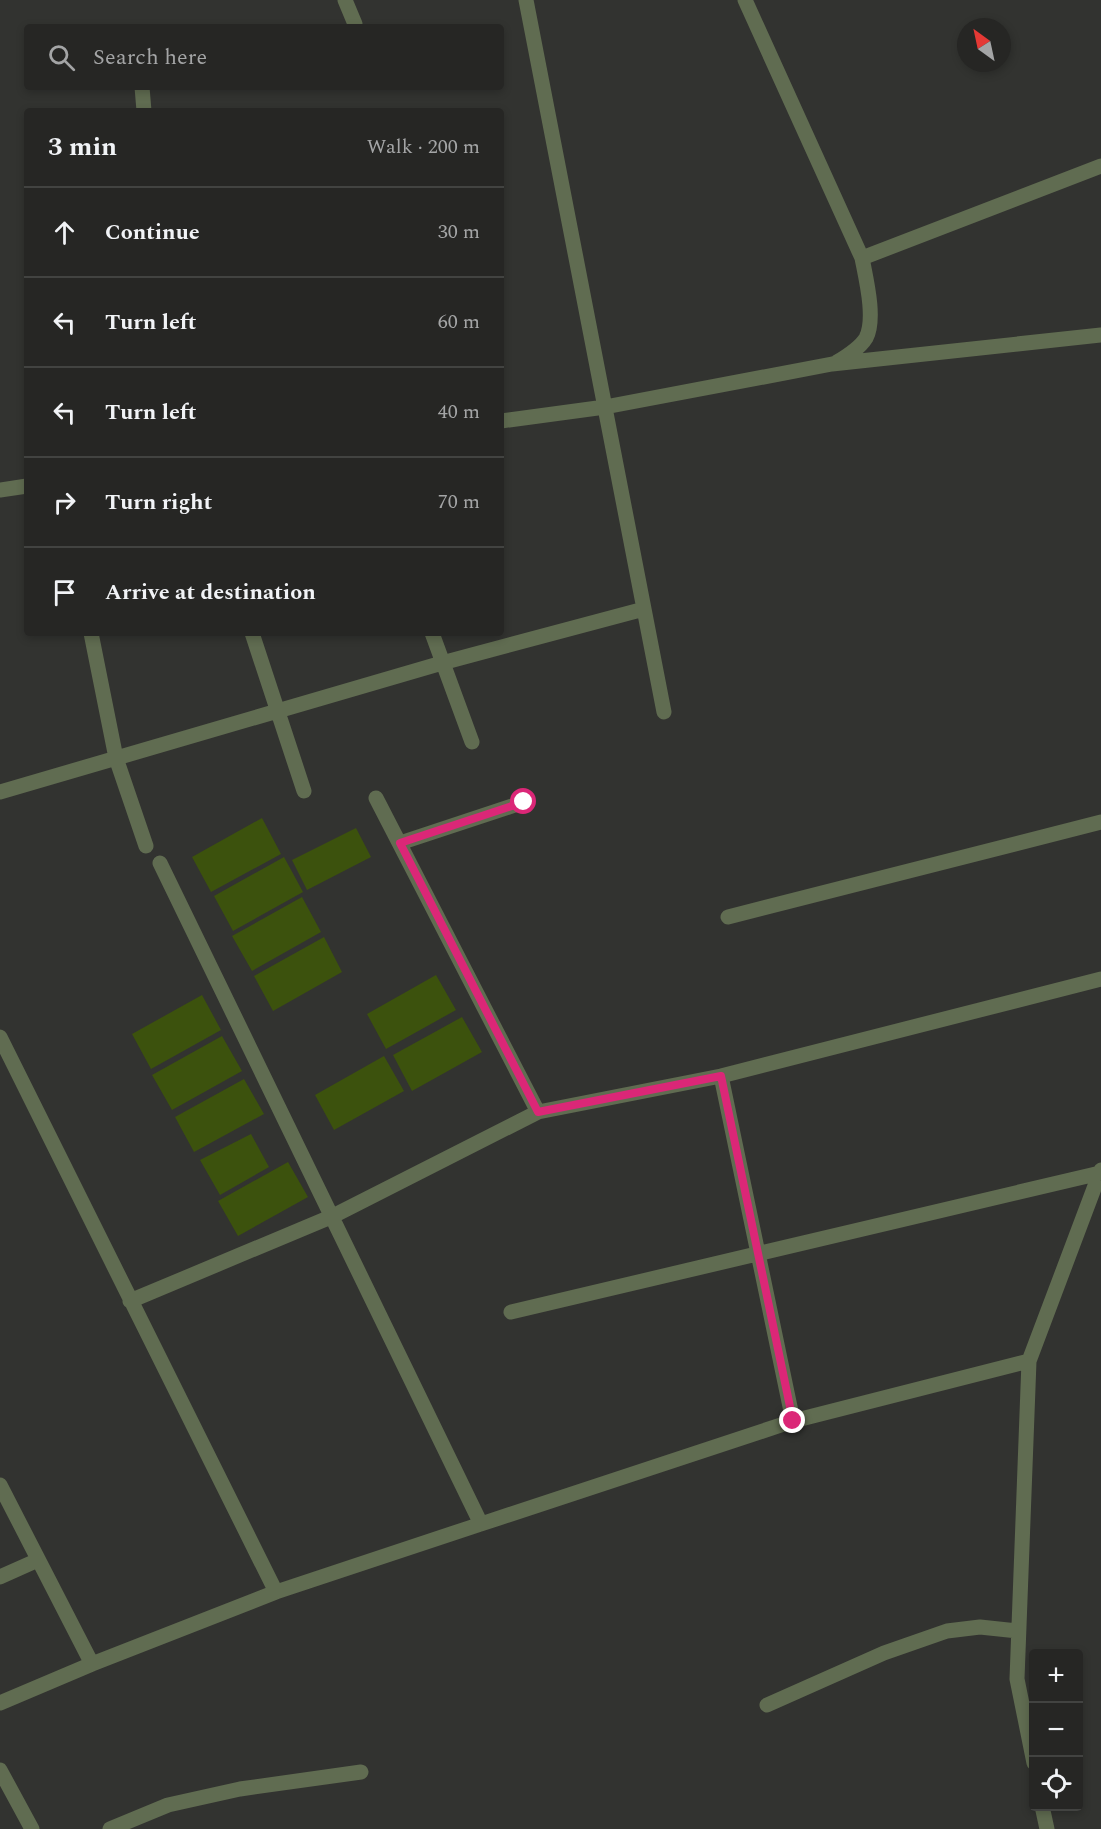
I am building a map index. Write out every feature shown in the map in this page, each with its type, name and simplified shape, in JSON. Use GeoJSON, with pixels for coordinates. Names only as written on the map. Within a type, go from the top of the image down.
{"type":"FeatureCollection","features":[{"type":"Feature","properties":{"kind":"street"},"geometry":{"type":"LineString","coordinates":[[345,0],[355,24]]}},
{"type":"Feature","properties":{"kind":"street"},"geometry":{"type":"LineString","coordinates":[[526,0],[664,712]]}},
{"type":"Feature","properties":{"kind":"street"},"geometry":{"type":"LineString","coordinates":[[745,0],[862,258],[870,323],[866,338],[851,353],[832,364]]}},
{"type":"Feature","properties":{"kind":"street"},"geometry":{"type":"LineString","coordinates":[[142,90],[144,108]]}},
{"type":"Feature","properties":{"kind":"street"},"geometry":{"type":"LineString","coordinates":[[862,258],[1101,166]]}},
{"type":"Feature","properties":{"kind":"street"},"geometry":{"type":"LineString","coordinates":[[504,421],[605,407],[832,364],[1101,335]]}},
{"type":"Feature","properties":{"kind":"street"},"geometry":{"type":"LineString","coordinates":[[0,490],[24,486]]}},
{"type":"Feature","properties":{"kind":"street"},"geometry":{"type":"LineString","coordinates":[[0,792],[442,663],[644,609]]}},
{"type":"Feature","properties":{"kind":"street"},"geometry":{"type":"LineString","coordinates":[[93,636],[116,758],[146,846]]}},
{"type":"Feature","properties":{"kind":"street"},"geometry":{"type":"LineString","coordinates":[[253,636],[304,791]]}},
{"type":"Feature","properties":{"kind":"street"},"geometry":{"type":"LineString","coordinates":[[433,636],[472,742]]}},
{"type":"Feature","properties":{"kind":"street"},"geometry":{"type":"LineString","coordinates":[[376,798],[538,1112]]}},
{"type":"Feature","properties":{"kind":"street"},"geometry":{"type":"LineString","coordinates":[[400,843],[524,802]]}},
{"type":"Feature","properties":{"kind":"street"},"geometry":{"type":"LineString","coordinates":[[728,917],[1101,822]]}},
{"type":"Feature","properties":{"kind":"street"},"geometry":{"type":"LineString","coordinates":[[160,863],[481,1524]]}},
{"type":"Feature","properties":{"kind":"street"},"geometry":{"type":"LineString","coordinates":[[130,1301],[333,1216],[538,1112],[721,1076],[1101,980]]}},
{"type":"Feature","properties":{"kind":"street"},"geometry":{"type":"LineString","coordinates":[[0,1037],[276,1592]]}},
{"type":"Feature","properties":{"kind":"street"},"geometry":{"type":"LineString","coordinates":[[721,1076],[793,1421]]}},
{"type":"Feature","properties":{"kind":"street"},"geometry":{"type":"LineString","coordinates":[[511,1312],[1100,1172]]}},
{"type":"Feature","properties":{"kind":"street"},"geometry":{"type":"LineString","coordinates":[[1033,1757],[1017,1678],[1029,1361],[1100,1172]]}},
{"type":"Feature","properties":{"kind":"street"},"geometry":{"type":"LineString","coordinates":[[0,1703],[92,1664],[276,1592],[793,1421],[1029,1361]]}},
{"type":"Feature","properties":{"kind":"street"},"geometry":{"type":"LineString","coordinates":[[0,1485],[92,1664]]}},
{"type":"Feature","properties":{"kind":"street"},"geometry":{"type":"LineString","coordinates":[[0,1577],[38,1560]]}},
{"type":"Feature","properties":{"kind":"street"},"geometry":{"type":"LineString","coordinates":[[767,1706],[884,1653],[947,1631],[980,1627],[1018,1631]]}},
{"type":"Feature","properties":{"kind":"street"},"geometry":{"type":"LineString","coordinates":[[0,1770],[32,1829]]}},
{"type":"Feature","properties":{"kind":"street"},"geometry":{"type":"LineString","coordinates":[[110,1829],[178,1803],[240,1789],[361,1772]]}},
{"type":"Feature","properties":{"kind":"street"},"geometry":{"type":"LineString","coordinates":[[1043,1811],[1047,1829]]}},
{"type":"Feature","properties":{"kind":"building"},"geometry":{"type":"Polygon","coordinates":[[[262,818],[281,854],[211,892],[192,857],[262,818]]]}},
{"type":"Feature","properties":{"kind":"building"},"geometry":{"type":"Polygon","coordinates":[[[356,828],[371,857],[307,890],[292,860],[356,828]]]}},
{"type":"Feature","properties":{"kind":"building"},"geometry":{"type":"Polygon","coordinates":[[[284,857],[303,892],[233,931],[214,896],[284,857]]]}},
{"type":"Feature","properties":{"kind":"building"},"geometry":{"type":"Polygon","coordinates":[[[302,897],[321,932],[252,971],[232,936],[302,897]]]}},
{"type":"Feature","properties":{"kind":"building"},"geometry":{"type":"Polygon","coordinates":[[[324,937],[342,972],[273,1011],[254,976],[324,937]]]}},
{"type":"Feature","properties":{"kind":"building"},"geometry":{"type":"Polygon","coordinates":[[[436,975],[456,1010],[386,1049],[367,1014],[436,975]]]}},
{"type":"Feature","properties":{"kind":"building"},"geometry":{"type":"Polygon","coordinates":[[[202,995],[221,1030],[151,1069],[132,1034],[202,995]]]}},
{"type":"Feature","properties":{"kind":"building"},"geometry":{"type":"Polygon","coordinates":[[[462,1017],[482,1052],[412,1091],[393,1055],[462,1017]]]}},
{"type":"Feature","properties":{"kind":"building"},"geometry":{"type":"Polygon","coordinates":[[[222,1036],[242,1071],[172,1110],[152,1075],[222,1036]]]}},
{"type":"Feature","properties":{"kind":"building"},"geometry":{"type":"Polygon","coordinates":[[[384,1056],[404,1091],[334,1130],[315,1095],[384,1056]]]}},
{"type":"Feature","properties":{"kind":"building"},"geometry":{"type":"Polygon","coordinates":[[[244,1079],[264,1114],[194,1152],[175,1117],[244,1079]]]}},
{"type":"Feature","properties":{"kind":"building"},"geometry":{"type":"Polygon","coordinates":[[[251,1134],[269,1167],[220,1195],[200,1160],[251,1134]]]}},
{"type":"Feature","properties":{"kind":"building"},"geometry":{"type":"Polygon","coordinates":[[[288,1162],[308,1197],[238,1236],[218,1201],[288,1162]]]}},
{"type":"Feature","properties":{"kind":"route"},"geometry":{"type":"LineString","coordinates":[[524,802],[400,843],[538,1112],[721,1076],[793,1421]]}}]}
